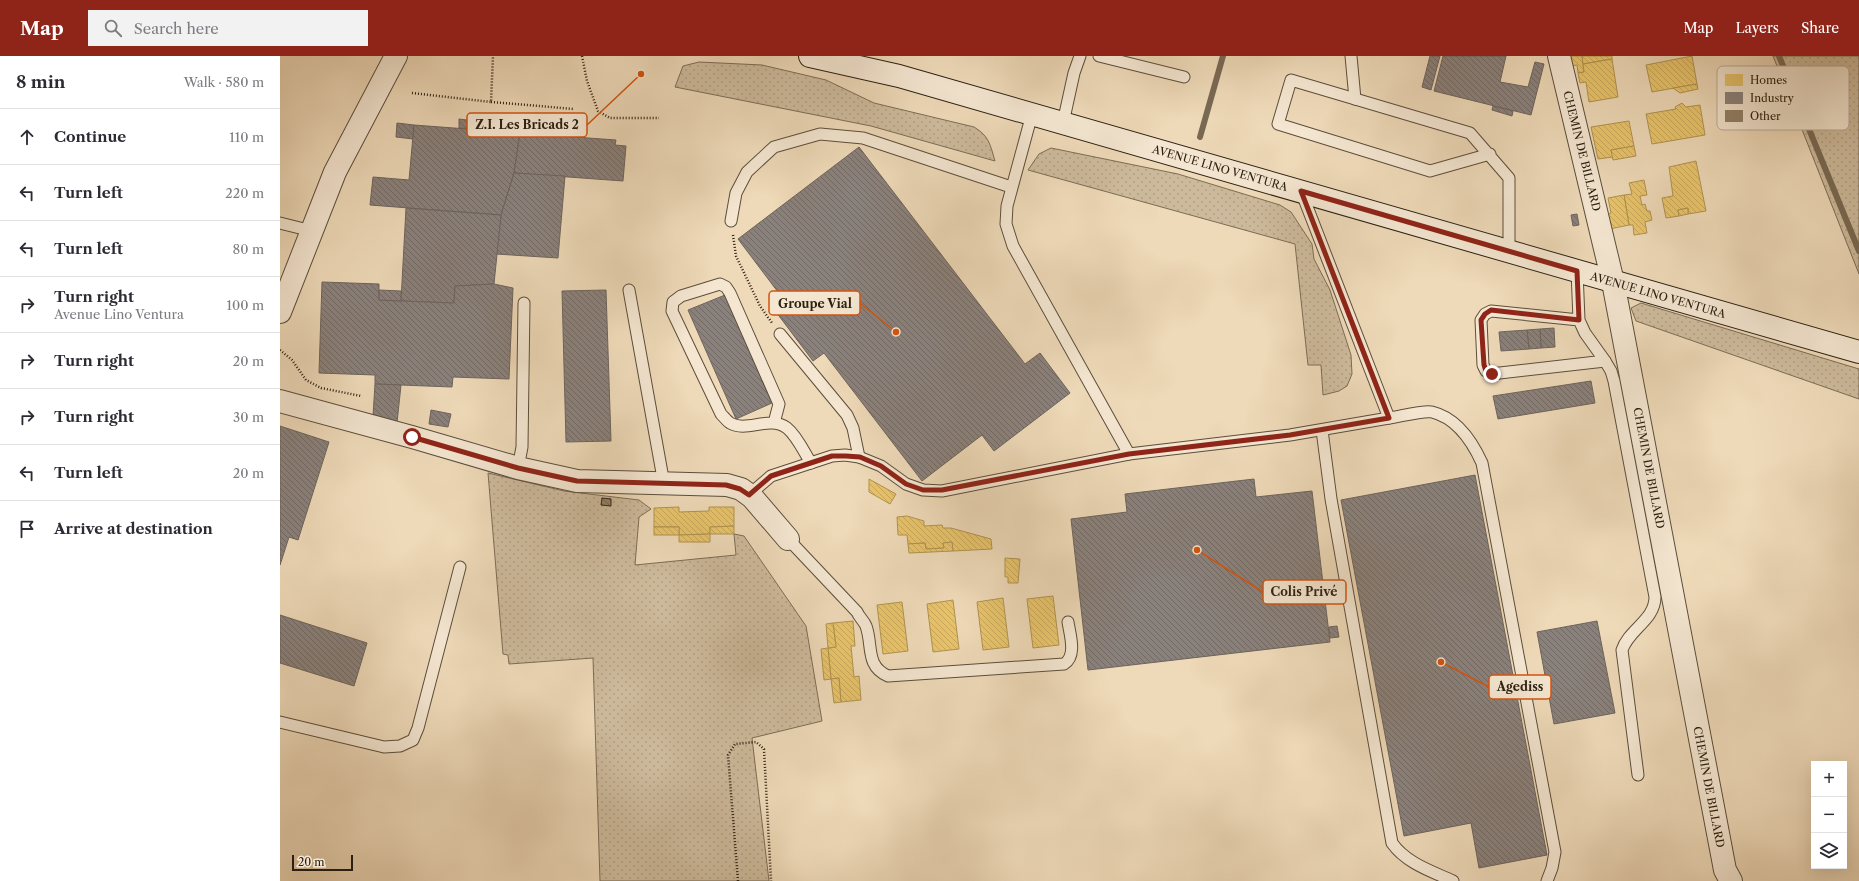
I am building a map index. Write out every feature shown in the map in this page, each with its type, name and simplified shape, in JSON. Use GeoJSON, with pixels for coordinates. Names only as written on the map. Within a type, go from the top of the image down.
{"type":"FeatureCollection","features":[{"type":"Feature","properties":{"kind":"street"},"geometry":{"type":"LineString","coordinates":[[280,312],[335,172],[396,56]]}},
{"type":"Feature","properties":{"kind":"street","name":"AVENUE LINO VENTURA"},"geometry":{"type":"LineString","coordinates":[[810,56],[899,76],[1859,352]]}},
{"type":"Feature","properties":{"kind":"street","name":"CHEMIN DE BILLARD"},"geometry":{"type":"LineString","coordinates":[[1559,56],[1613,282],[1725,870],[1732,881]]}},
{"type":"Feature","properties":{"kind":"street"},"geometry":{"type":"LineString","coordinates":[[280,400],[518,468],[577,481],[726,485],[740,489],[749,495],[788,539]]}},
{"type":"Feature","properties":{"kind":"lane"},"geometry":{"type":"LineString","coordinates":[[1063,124],[1074,73],[1080,56]]}},
{"type":"Feature","properties":{"kind":"lane"},"geometry":{"type":"LineString","coordinates":[[1099,56],[1184,77]]}},
{"type":"Feature","properties":{"kind":"lane"},"geometry":{"type":"LineString","coordinates":[[1352,56],[1355,99]]}},
{"type":"Feature","properties":{"kind":"lane"},"geometry":{"type":"LineString","coordinates":[[1490,154],[1430,171],[1278,124],[1291,80],[1470,133],[1490,154],[1509,178],[1509,251]]}},
{"type":"Feature","properties":{"kind":"lane"},"geometry":{"type":"LineString","coordinates":[[1032,114],[1011,187],[1006,224],[1013,246],[1129,454]]}},
{"type":"Feature","properties":{"kind":"lane"},"geometry":{"type":"LineString","coordinates":[[731,221],[736,193],[748,172],[774,147],[820,134],[863,138],[1011,187]]}},
{"type":"Feature","properties":{"kind":"lane"},"geometry":{"type":"LineString","coordinates":[[1301,191],[1389,418]]}},
{"type":"Feature","properties":{"kind":"lane"},"geometry":{"type":"LineString","coordinates":[[280,223],[312,231]]}},
{"type":"Feature","properties":{"kind":"lane"},"geometry":{"type":"LineString","coordinates":[[1577,271],[1579,320],[1585,333],[1611,371],[1614,381],[1655,598],[1655,606],[1650,615],[1625,639],[1622,650],[1638,775]]}},
{"type":"Feature","properties":{"kind":"lane"},"geometry":{"type":"LineString","coordinates":[[774,423],[779,404],[726,287],[720,284],[681,296],[673,302],[672,311],[722,414],[729,423],[740,426],[774,423],[785,427],[792,433],[811,463]]}},
{"type":"Feature","properties":{"kind":"lane"},"geometry":{"type":"LineString","coordinates":[[629,290],[664,484]]}},
{"type":"Feature","properties":{"kind":"lane"},"geometry":{"type":"LineString","coordinates":[[518,468],[522,447],[524,303]]}},
{"type":"Feature","properties":{"kind":"lane"},"geometry":{"type":"LineString","coordinates":[[1579,320],[1491,310],[1485,314],[1481,320],[1484,365],[1486,371],[1492,374],[1605,361]]}},
{"type":"Feature","properties":{"kind":"lane"},"geometry":{"type":"LineString","coordinates":[[780,334],[847,415],[853,428],[860,457]]}},
{"type":"Feature","properties":{"kind":"lane"},"geometry":{"type":"LineString","coordinates":[[749,495],[771,476],[832,456],[860,457],[881,466],[906,484],[923,490],[942,490],[1129,454],[1322,430],[1431,412],[1448,419],[1463,431],[1474,445],[1482,463],[1555,852],[1552,868],[1547,881]]}},
{"type":"Feature","properties":{"kind":"lane"},"geometry":{"type":"LineString","coordinates":[[1322,430],[1332,507],[1392,843],[1398,852],[1410,861],[1453,881]]}},
{"type":"Feature","properties":{"kind":"lane"},"geometry":{"type":"LineString","coordinates":[[788,539],[857,612],[866,626],[874,666],[879,672],[888,676],[1064,664],[1070,661],[1072,655],[1068,622]]}},
{"type":"Feature","properties":{"kind":"lane"},"geometry":{"type":"LineString","coordinates":[[280,722],[384,747],[400,746],[413,740],[418,728],[460,567]]}},
{"type":"Feature","properties":{"kind":"path"},"geometry":{"type":"LineString","coordinates":[[491,102],[493,56]]}},
{"type":"Feature","properties":{"kind":"path"},"geometry":{"type":"LineString","coordinates":[[582,56],[586,81],[598,111],[610,118],[659,118]]}},
{"type":"Feature","properties":{"kind":"path"},"geometry":{"type":"LineString","coordinates":[[412,93],[574,109]]}},
{"type":"Feature","properties":{"kind":"path"},"geometry":{"type":"LineString","coordinates":[[731,221],[736,256],[760,306],[780,334]]}},
{"type":"Feature","properties":{"kind":"path"},"geometry":{"type":"LineString","coordinates":[[280,350],[292,360],[306,380],[321,388],[361,396]]}},
{"type":"Feature","properties":{"kind":"path"},"geometry":{"type":"LineString","coordinates":[[738,881],[728,755],[735,744],[756,742],[764,749],[771,881]]}},
{"type":"Feature","properties":{"kind":"shaded area"},"geometry":{"type":"Polygon","coordinates":[[[1773,56],[1859,56],[1859,274],[1802,130],[1849,130],[1849,66],[1777,66],[1773,56]]]}},
{"type":"Feature","properties":{"kind":"shaded area"},"geometry":{"type":"Polygon","coordinates":[[[699,62],[762,65],[826,80],[874,103],[974,127],[986,137],[995,161],[871,126],[675,87],[683,66],[699,62]]]}},
{"type":"Feature","properties":{"kind":"shaded area"},"geometry":{"type":"Polygon","coordinates":[[[1051,148],[1178,174],[1280,205],[1291,212],[1312,244],[1314,259],[1330,290],[1351,355],[1352,374],[1347,386],[1339,391],[1323,395],[1321,365],[1308,365],[1295,244],[1028,170],[1039,154],[1051,148]]]}},
{"type":"Feature","properties":{"kind":"shaded area"},"geometry":{"type":"Polygon","coordinates":[[[1641,303],[1859,369],[1859,399],[1636,321],[1631,308],[1641,303]]]}},
{"type":"Feature","properties":{"kind":"shaded area"},"geometry":{"type":"Polygon","coordinates":[[[488,473],[564,491],[639,500],[651,509],[639,517],[635,565],[736,555],[734,534],[744,536],[806,626],[822,721],[752,738],[769,881],[600,881],[593,658],[509,664],[508,655],[503,654],[488,473]]]}},
{"type":"Feature","properties":{"kind":"building: Homes"},"geometry":{"type":"Polygon","coordinates":[[[1569,56],[1582,56],[1584,72],[1578,73],[1577,65],[1571,66],[1569,56]]]}},
{"type":"Feature","properties":{"kind":"building: Homes"},"geometry":{"type":"Polygon","coordinates":[[[1582,56],[1612,56],[1612,59],[1583,64],[1582,56]]]}},
{"type":"Feature","properties":{"kind":"building: Homes"},"geometry":{"type":"Polygon","coordinates":[[[1692,56],[1697,84],[1652,92],[1646,65],[1692,56]]]}},
{"type":"Feature","properties":{"kind":"building: Homes"},"geometry":{"type":"Polygon","coordinates":[[[1612,59],[1618,97],[1589,102],[1586,82],[1580,83],[1578,73],[1584,72],[1583,64],[1612,59]]]}},
{"type":"Feature","properties":{"kind":"building: Homes"},"geometry":{"type":"Polygon","coordinates":[[[1697,84],[1698,89],[1680,93],[1673,88],[1697,84]]]}},
{"type":"Feature","properties":{"kind":"building: Homes"},"geometry":{"type":"Polygon","coordinates":[[[1682,103],[1686,107],[1700,105],[1705,135],[1652,144],[1646,114],[1676,109],[1675,107],[1682,103]]]}},
{"type":"Feature","properties":{"kind":"building: Homes"},"geometry":{"type":"Polygon","coordinates":[[[1629,121],[1634,146],[1611,150],[1613,157],[1598,159],[1591,127],[1629,121]]]}},
{"type":"Feature","properties":{"kind":"building: Homes"},"geometry":{"type":"Polygon","coordinates":[[[1634,146],[1636,156],[1613,160],[1611,150],[1634,146]]]}},
{"type":"Feature","properties":{"kind":"building: Homes"},"geometry":{"type":"Polygon","coordinates":[[[1696,161],[1706,211],[1688,214],[1688,208],[1678,210],[1679,216],[1666,218],[1662,198],[1673,196],[1669,167],[1696,161]]]}},
{"type":"Feature","properties":{"kind":"building: Homes"},"geometry":{"type":"Polygon","coordinates":[[[1644,180],[1647,195],[1640,196],[1642,205],[1645,204],[1647,211],[1650,211],[1652,220],[1645,222],[1647,233],[1634,235],[1633,225],[1629,225],[1624,195],[1632,194],[1629,183],[1644,180]]]}},
{"type":"Feature","properties":{"kind":"building: Homes"},"geometry":{"type":"Polygon","coordinates":[[[1624,195],[1629,225],[1610,229],[1607,215],[1611,213],[1608,198],[1624,195]]]}},
{"type":"Feature","properties":{"kind":"building: Homes"},"geometry":{"type":"Polygon","coordinates":[[[1688,208],[1688,214],[1679,216],[1678,210],[1688,208]]]}},
{"type":"Feature","properties":{"kind":"building: Homes"},"geometry":{"type":"Polygon","coordinates":[[[869,479],[896,494],[890,504],[869,492],[869,479]]]}},
{"type":"Feature","properties":{"kind":"building: Homes"},"geometry":{"type":"Polygon","coordinates":[[[679,507],[679,512],[709,511],[709,507],[734,507],[734,526],[710,527],[710,534],[679,535],[679,527],[654,527],[654,508],[679,507]]]}},
{"type":"Feature","properties":{"kind":"building: Homes"},"geometry":{"type":"Polygon","coordinates":[[[907,516],[924,521],[924,526],[942,525],[943,528],[951,528],[991,539],[992,549],[953,551],[952,542],[943,543],[944,548],[926,549],[925,543],[908,544],[907,535],[898,535],[897,517],[907,516]]]}},
{"type":"Feature","properties":{"kind":"building: Homes"},"geometry":{"type":"Polygon","coordinates":[[[734,526],[734,534],[710,534],[710,527],[734,526]]]}},
{"type":"Feature","properties":{"kind":"building: Homes"},"geometry":{"type":"Polygon","coordinates":[[[654,527],[679,527],[679,535],[654,535],[654,527]]]}},
{"type":"Feature","properties":{"kind":"building: Homes"},"geometry":{"type":"Polygon","coordinates":[[[710,534],[710,542],[679,542],[679,535],[710,534]]]}},
{"type":"Feature","properties":{"kind":"building: Homes"},"geometry":{"type":"Polygon","coordinates":[[[952,542],[953,551],[909,553],[908,544],[925,543],[926,549],[944,548],[943,543],[952,542]]]}},
{"type":"Feature","properties":{"kind":"building: Homes"},"geometry":{"type":"Polygon","coordinates":[[[1005,558],[1020,559],[1018,583],[1008,583],[1008,577],[1005,577],[1005,558]]]}},
{"type":"Feature","properties":{"kind":"building: Homes"},"geometry":{"type":"Polygon","coordinates":[[[1053,596],[1059,645],[1033,648],[1027,599],[1053,596]]]}},
{"type":"Feature","properties":{"kind":"building: Homes"},"geometry":{"type":"Polygon","coordinates":[[[1003,598],[1009,647],[983,650],[977,602],[1003,598]]]}},
{"type":"Feature","properties":{"kind":"building: Homes"},"geometry":{"type":"Polygon","coordinates":[[[953,600],[959,649],[933,652],[927,604],[953,600]]]}},
{"type":"Feature","properties":{"kind":"building: Homes"},"geometry":{"type":"Polygon","coordinates":[[[902,602],[908,651],[883,654],[877,605],[902,602]]]}},
{"type":"Feature","properties":{"kind":"building: Homes"},"geometry":{"type":"Polygon","coordinates":[[[853,621],[855,646],[851,646],[854,677],[859,676],[861,700],[841,702],[839,678],[831,679],[828,648],[836,647],[833,623],[853,621]]]}},
{"type":"Feature","properties":{"kind":"building: Homes"},"geometry":{"type":"Polygon","coordinates":[[[833,623],[836,647],[828,648],[826,624],[833,623]]]}},
{"type":"Feature","properties":{"kind":"building: Homes"},"geometry":{"type":"Polygon","coordinates":[[[828,648],[831,679],[824,680],[821,649],[828,648]]]}},
{"type":"Feature","properties":{"kind":"building: Homes"},"geometry":{"type":"Polygon","coordinates":[[[839,678],[841,702],[834,703],[831,679],[839,678]]]}},
{"type":"Feature","properties":{"kind":"building: Industry"},"geometry":{"type":"Polygon","coordinates":[[[1430,56],[1440,56],[1431,90],[1422,87],[1430,56]]]}},
{"type":"Feature","properties":{"kind":"building: Industry"},"geometry":{"type":"Polygon","coordinates":[[[1443,56],[1506,56],[1500,82],[1528,87],[1535,62],[1544,64],[1531,115],[1434,91],[1443,56]]]}},
{"type":"Feature","properties":{"kind":"building: Industry"},"geometry":{"type":"Polygon","coordinates":[[[1493,106],[1513,111],[1512,116],[1492,110],[1493,106]]]}},
{"type":"Feature","properties":{"kind":"building: Industry"},"geometry":{"type":"Polygon","coordinates":[[[459,119],[475,121],[474,129],[459,128],[459,119]]]}},
{"type":"Feature","properties":{"kind":"building: Industry"},"geometry":{"type":"Polygon","coordinates":[[[397,123],[414,125],[413,139],[396,137],[397,123]]]}},
{"type":"Feature","properties":{"kind":"building: Industry"},"geometry":{"type":"Polygon","coordinates":[[[414,125],[520,133],[514,173],[501,215],[370,205],[373,177],[409,180],[414,125]]]}},
{"type":"Feature","properties":{"kind":"building: Industry"},"geometry":{"type":"Polygon","coordinates":[[[520,133],[616,140],[615,145],[626,146],[623,181],[514,173],[520,133]]]}},
{"type":"Feature","properties":{"kind":"building: Industry"},"geometry":{"type":"Polygon","coordinates":[[[859,147],[1025,364],[1040,353],[1070,393],[994,451],[982,435],[922,481],[824,353],[813,361],[776,312],[787,304],[738,239],[859,147]]]}},
{"type":"Feature","properties":{"kind":"building: Industry"},"geometry":{"type":"Polygon","coordinates":[[[514,173],[565,176],[558,258],[496,254],[501,215],[514,173]]]}},
{"type":"Feature","properties":{"kind":"building: Industry"},"geometry":{"type":"Polygon","coordinates":[[[406,208],[501,215],[494,284],[455,286],[454,303],[401,301],[406,208]]]}},
{"type":"Feature","properties":{"kind":"building: Industry"},"geometry":{"type":"Polygon","coordinates":[[[1577,214],[1579,225],[1573,226],[1571,215],[1577,214]]]}},
{"type":"Feature","properties":{"kind":"building: Industry"},"geometry":{"type":"Polygon","coordinates":[[[322,282],[379,284],[379,300],[454,303],[455,286],[494,284],[513,288],[509,379],[453,377],[452,387],[375,384],[375,375],[319,373],[322,282]]]}},
{"type":"Feature","properties":{"kind":"building: Industry"},"geometry":{"type":"Polygon","coordinates":[[[379,290],[401,291],[401,301],[379,300],[379,290]]]}},
{"type":"Feature","properties":{"kind":"building: Industry"},"geometry":{"type":"Polygon","coordinates":[[[606,290],[611,441],[566,442],[562,291],[606,290]]]}},
{"type":"Feature","properties":{"kind":"building: Industry"},"geometry":{"type":"Polygon","coordinates":[[[725,295],[772,403],[736,419],[688,310],[725,295]]]}},
{"type":"Feature","properties":{"kind":"building: Industry"},"geometry":{"type":"Polygon","coordinates":[[[1554,328],[1555,347],[1541,348],[1540,329],[1554,328]]]}},
{"type":"Feature","properties":{"kind":"building: Industry"},"geometry":{"type":"Polygon","coordinates":[[[1540,329],[1541,348],[1529,349],[1527,330],[1540,329]]]}},
{"type":"Feature","properties":{"kind":"building: Industry"},"geometry":{"type":"Polygon","coordinates":[[[1527,330],[1529,349],[1501,351],[1499,332],[1527,330]]]}},
{"type":"Feature","properties":{"kind":"building: Industry"},"geometry":{"type":"Polygon","coordinates":[[[1591,381],[1595,403],[1498,419],[1493,396],[1591,381]]]}},
{"type":"Feature","properties":{"kind":"building: Industry"},"geometry":{"type":"Polygon","coordinates":[[[375,384],[401,385],[397,423],[373,416],[375,384]]]}},
{"type":"Feature","properties":{"kind":"building: Industry"},"geometry":{"type":"Polygon","coordinates":[[[431,410],[451,414],[448,427],[429,424],[431,410]]]}},
{"type":"Feature","properties":{"kind":"building: Industry"},"geometry":{"type":"Polygon","coordinates":[[[280,426],[329,442],[298,540],[289,537],[280,565],[280,426]]]}},
{"type":"Feature","properties":{"kind":"building: Industry"},"geometry":{"type":"Polygon","coordinates":[[[1475,475],[1547,855],[1479,868],[1471,823],[1404,836],[1341,500],[1475,475]]]}},
{"type":"Feature","properties":{"kind":"building: Industry"},"geometry":{"type":"Polygon","coordinates":[[[1254,479],[1256,497],[1312,491],[1330,642],[1088,670],[1071,519],[1127,512],[1125,494],[1254,479]]]}},
{"type":"Feature","properties":{"kind":"building: Industry"},"geometry":{"type":"Polygon","coordinates":[[[280,615],[367,643],[354,686],[280,663],[280,615]]]}},
{"type":"Feature","properties":{"kind":"building: Industry"},"geometry":{"type":"Polygon","coordinates":[[[1597,621],[1615,713],[1554,724],[1537,632],[1597,621]]]}},
{"type":"Feature","properties":{"kind":"building: Industry"},"geometry":{"type":"Polygon","coordinates":[[[1337,626],[1339,637],[1330,638],[1329,627],[1337,626]]]}},
{"type":"Feature","properties":{"kind":"building: Other"},"geometry":{"type":"Polygon","coordinates":[[[602,498],[611,499],[611,506],[601,505],[602,498]]]}},
{"type":"Feature","properties":{"kind":"waterway"},"geometry":{"type":"LineString","coordinates":[[1200,137],[1223,56]]}},
{"type":"Feature","properties":{"kind":"waterway"},"geometry":{"type":"LineString","coordinates":[[1779,56],[1783,66]]}},
{"type":"Feature","properties":{"kind":"waterway"},"geometry":{"type":"LineString","coordinates":[[1809,130],[1859,251]]}},
{"type":"Feature","properties":{"kind":"place","name":"Z.I. Les Bricads 2"},"geometry":{"type":"Point","coordinates":[641,74]}},
{"type":"Feature","properties":{"kind":"place","name":"Groupe Vial"},"geometry":{"type":"Point","coordinates":[896,332]}},
{"type":"Feature","properties":{"kind":"place","name":"Colis Privé"},"geometry":{"type":"Point","coordinates":[1197,550]}},
{"type":"Feature","properties":{"kind":"place","name":"Agediss"},"geometry":{"type":"Point","coordinates":[1441,662]}},
{"type":"Feature","properties":{"kind":"route"},"geometry":{"type":"LineString","coordinates":[[412,437],[518,468],[577,481],[726,485],[740,489],[749,495],[771,476],[832,456],[860,457],[881,466],[906,484],[923,490],[942,490],[1129,454],[1290,435],[1389,418],[1301,191],[1577,271],[1579,320],[1491,310],[1485,314],[1481,320],[1484,365],[1486,371],[1492,374]]}}]}
